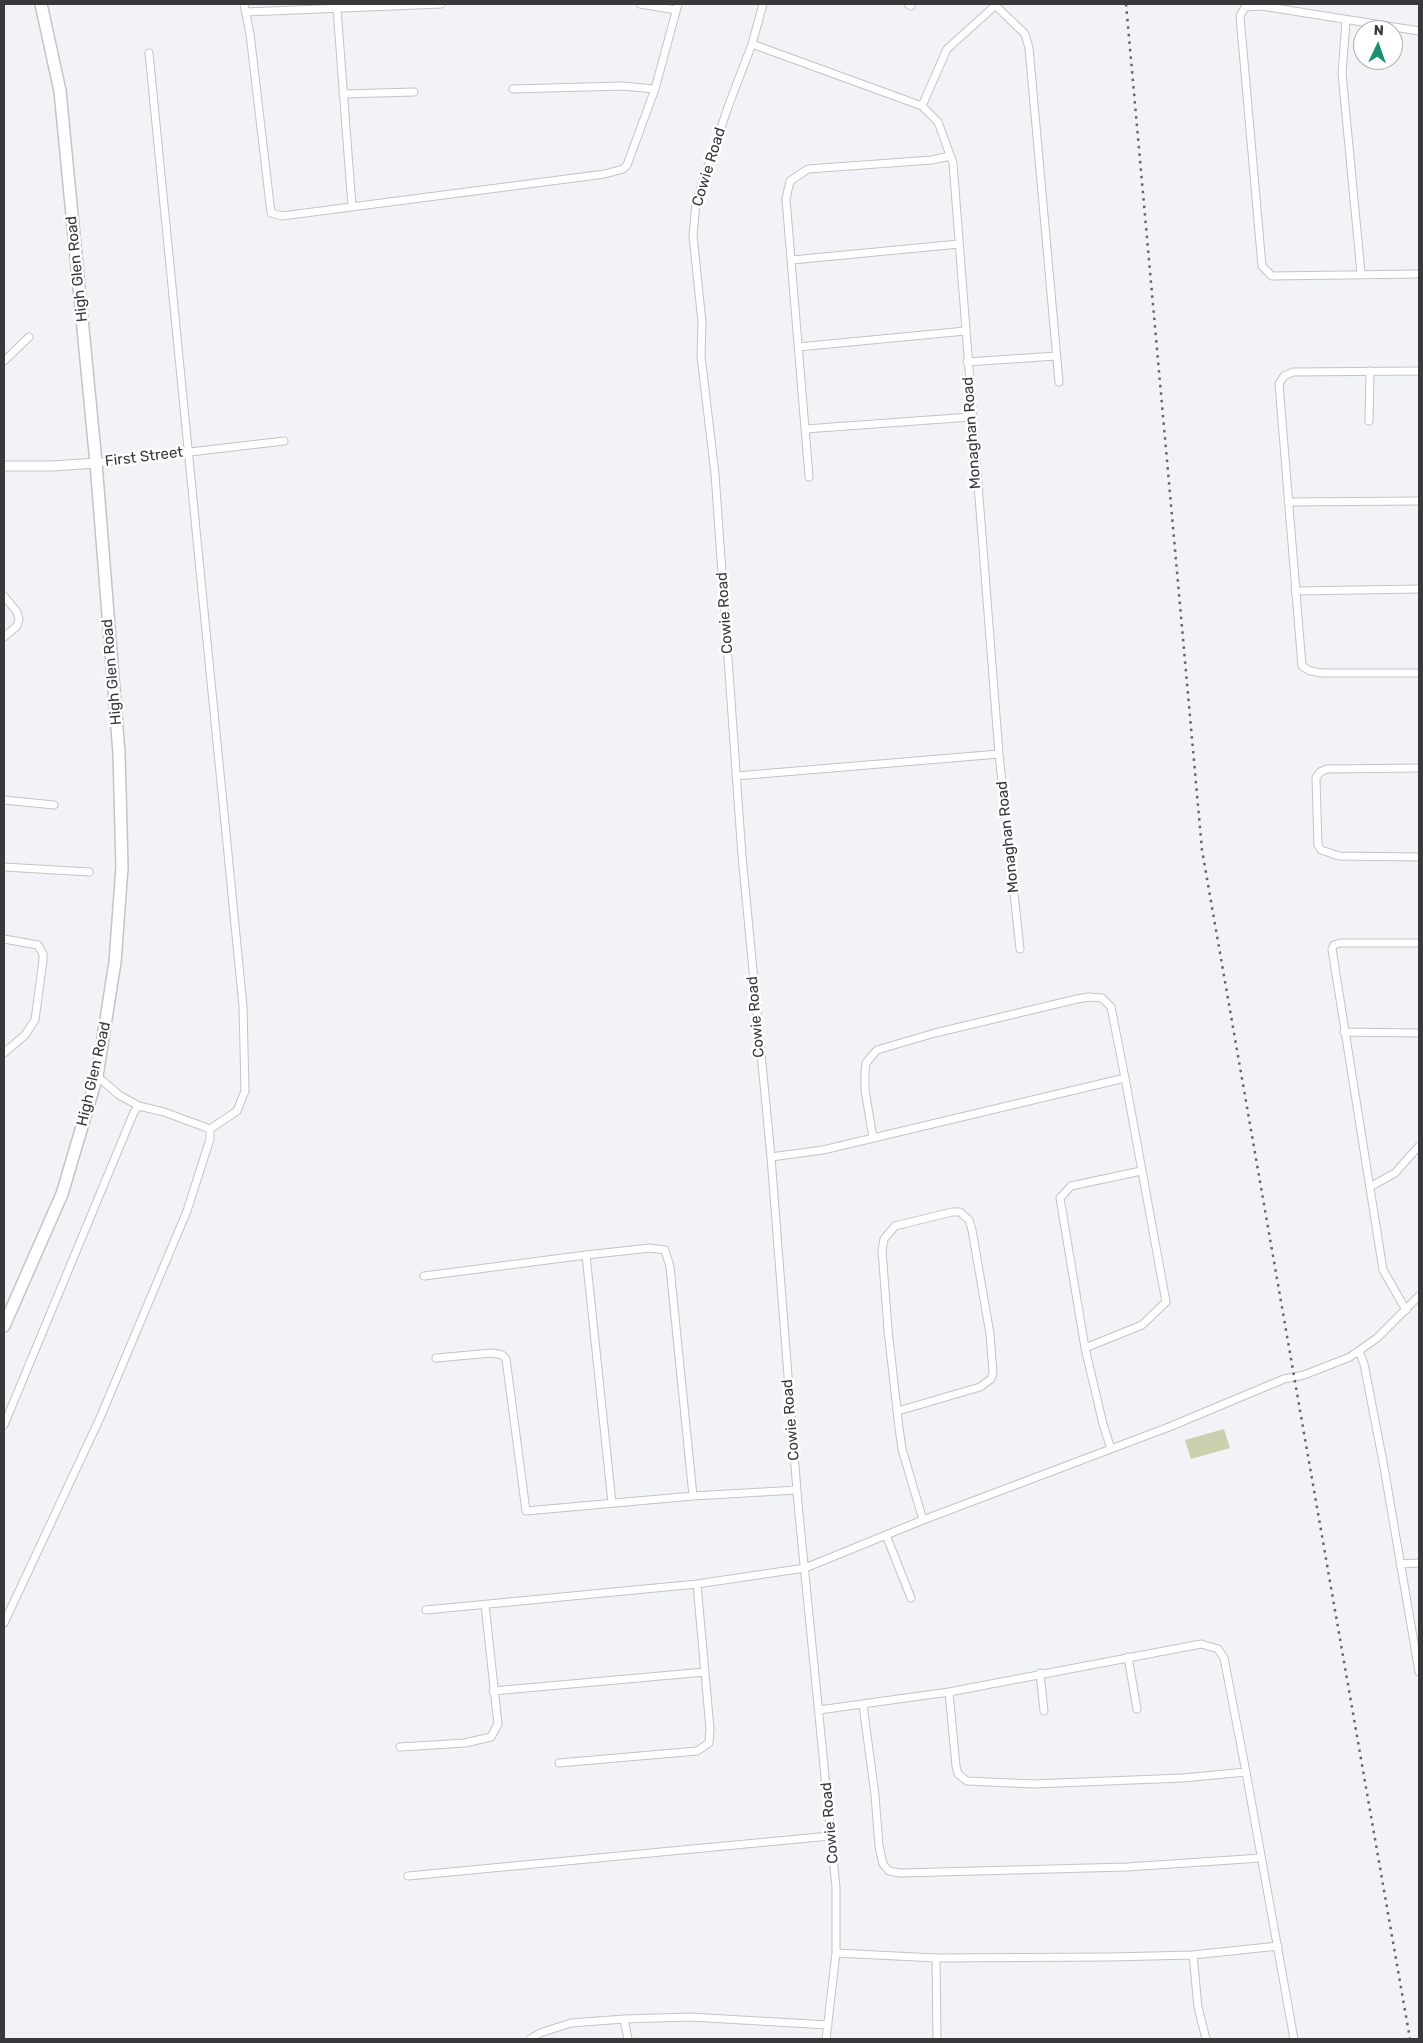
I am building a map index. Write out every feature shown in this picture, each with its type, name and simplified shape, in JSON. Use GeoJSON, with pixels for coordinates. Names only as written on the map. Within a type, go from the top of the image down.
{"type":"FeatureCollection","features":[{"type":"Feature","properties":{"kind":"main road","name":"High Glen Road"},"geometry":{"type":"LineString","coordinates":[[4,1326],[62,1194],[96,1076],[115,962],[122,866],[119,753],[96,463],[60,91],[41,4]]}},
{"type":"Feature","properties":{"kind":"street"},"geometry":{"type":"LineString","coordinates":[[244,4],[270,213],[282,216],[619,171],[627,166],[655,88],[677,7],[640,4]]}},
{"type":"Feature","properties":{"kind":"street"},"geometry":{"type":"LineString","coordinates":[[246,12],[441,4]]}},
{"type":"Feature","properties":{"kind":"street","name":"Cowie Road"},"geometry":{"type":"LineString","coordinates":[[763,4],[752,44],[700,189],[693,223],[702,322],[701,356],[715,474],[736,776],[759,1049],[771,1157],[797,1490],[836,1887],[836,1953],[826,2039]]}},
{"type":"Feature","properties":{"kind":"street"},"geometry":{"type":"LineString","coordinates":[[922,106],[947,49],[997,5],[1025,34],[1029,48],[1059,382]]}},
{"type":"Feature","properties":{"kind":"street"},"geometry":{"type":"LineString","coordinates":[[1419,32],[1252,6],[1245,7],[1240,16],[1262,266],[1272,276],[1361,273],[1419,274]]}},
{"type":"Feature","properties":{"kind":"street"},"geometry":{"type":"LineString","coordinates":[[337,9],[352,206]]}},
{"type":"Feature","properties":{"kind":"street"},"geometry":{"type":"LineString","coordinates":[[1346,21],[1342,73],[1361,273]]}},
{"type":"Feature","properties":{"kind":"street","name":"Monaghan Road"},"geometry":{"type":"LineString","coordinates":[[752,44],[922,106],[938,122],[953,163],[998,754],[1020,949]]}},
{"type":"Feature","properties":{"kind":"street"},"geometry":{"type":"LineString","coordinates":[[149,53],[243,1006],[245,1091],[236,1111],[210,1129]]}},
{"type":"Feature","properties":{"kind":"street"},"geometry":{"type":"LineString","coordinates":[[513,89],[622,86],[655,88]]}},
{"type":"Feature","properties":{"kind":"street"},"geometry":{"type":"LineString","coordinates":[[343,94],[414,92]]}},
{"type":"Feature","properties":{"kind":"street"},"geometry":{"type":"LineString","coordinates":[[809,477],[786,199],[790,181],[808,169],[932,160],[950,156]]}},
{"type":"Feature","properties":{"kind":"street"},"geometry":{"type":"LineString","coordinates":[[792,260],[959,244]]}},
{"type":"Feature","properties":{"kind":"street"},"geometry":{"type":"LineString","coordinates":[[798,347],[965,331]]}},
{"type":"Feature","properties":{"kind":"street"},"geometry":{"type":"LineString","coordinates":[[4,361],[29,337]]}},
{"type":"Feature","properties":{"kind":"street"},"geometry":{"type":"LineString","coordinates":[[967,362],[1056,356]]}},
{"type":"Feature","properties":{"kind":"street"},"geometry":{"type":"LineString","coordinates":[[1369,421],[1370,371]]}},
{"type":"Feature","properties":{"kind":"street"},"geometry":{"type":"LineString","coordinates":[[1419,371],[1293,372],[1280,380],[1279,384],[1302,666],[1306,670],[1322,673],[1419,673]]}},
{"type":"Feature","properties":{"kind":"street"},"geometry":{"type":"LineString","coordinates":[[805,429],[971,417]]}},
{"type":"Feature","properties":{"kind":"street","name":"First Street"},"geometry":{"type":"LineString","coordinates":[[4,466],[52,466],[96,463],[284,441]]}},
{"type":"Feature","properties":{"kind":"street"},"geometry":{"type":"LineString","coordinates":[[1288,502],[1419,501]]}},
{"type":"Feature","properties":{"kind":"street"},"geometry":{"type":"LineString","coordinates":[[1295,591],[1419,589]]}},
{"type":"Feature","properties":{"kind":"street"},"geometry":{"type":"LineString","coordinates":[[4,596],[17,612],[19,619],[17,626],[4,636]]}},
{"type":"Feature","properties":{"kind":"street"},"geometry":{"type":"LineString","coordinates":[[736,776],[998,754]]}},
{"type":"Feature","properties":{"kind":"street"},"geometry":{"type":"LineString","coordinates":[[1419,768],[1327,769],[1320,772],[1316,778],[1318,845],[1321,850],[1340,856],[1419,857]]}},
{"type":"Feature","properties":{"kind":"street"},"geometry":{"type":"LineString","coordinates":[[4,800],[54,805]]}},
{"type":"Feature","properties":{"kind":"street"},"geometry":{"type":"LineString","coordinates":[[4,867],[89,872]]}},
{"type":"Feature","properties":{"kind":"street"},"geometry":{"type":"LineString","coordinates":[[4,939],[38,945],[43,954],[35,1020],[25,1034],[4,1053]]}},
{"type":"Feature","properties":{"kind":"street"},"geometry":{"type":"LineString","coordinates":[[1406,1310],[1383,1270],[1332,950],[1334,945],[1340,943],[1419,944]]}},
{"type":"Feature","properties":{"kind":"street"},"geometry":{"type":"LineString","coordinates":[[873,1138],[865,1090],[865,1072],[866,1063],[877,1050],[1068,1001],[1089,997],[1107,1001],[1114,1014],[1166,1302],[1142,1325],[1085,1348]]}},
{"type":"Feature","properties":{"kind":"street"},"geometry":{"type":"LineString","coordinates":[[1344,1032],[1419,1033]]}},
{"type":"Feature","properties":{"kind":"street"},"geometry":{"type":"LineString","coordinates":[[96,1076],[119,1095],[139,1106],[164,1112],[210,1129]]}},
{"type":"Feature","properties":{"kind":"street"},"geometry":{"type":"LineString","coordinates":[[771,1157],[823,1150],[1125,1078]]}},
{"type":"Feature","properties":{"kind":"street"},"geometry":{"type":"LineString","coordinates":[[4,1424],[134,1112],[139,1106]]}},
{"type":"Feature","properties":{"kind":"street"},"geometry":{"type":"LineString","coordinates":[[4,1623],[100,1418],[187,1211],[210,1140],[210,1129]]}},
{"type":"Feature","properties":{"kind":"street"},"geometry":{"type":"LineString","coordinates":[[1370,1187],[1395,1172],[1419,1146]]}},
{"type":"Feature","properties":{"kind":"street"},"geometry":{"type":"LineString","coordinates":[[1111,1449],[1103,1424],[1085,1348],[1060,1198],[1071,1186],[1142,1171]]}},
{"type":"Feature","properties":{"kind":"street"},"geometry":{"type":"LineString","coordinates":[[898,1411],[980,1387],[991,1379],[993,1373],[990,1334],[972,1230],[969,1220],[960,1212],[952,1212],[895,1226],[884,1239],[882,1250],[898,1411],[907,1470],[923,1520]]}},
{"type":"Feature","properties":{"kind":"street"},"geometry":{"type":"LineString","coordinates":[[424,1276],[650,1248],[665,1250],[670,1268],[693,1496]]}},
{"type":"Feature","properties":{"kind":"street"},"geometry":{"type":"LineString","coordinates":[[586,1255],[612,1504]]}},
{"type":"Feature","properties":{"kind":"street"},"geometry":{"type":"LineString","coordinates":[[426,1610],[697,1584],[805,1568],[923,1520],[1111,1449],[1284,1379],[1313,1372],[1359,1351],[1377,1338],[1419,1296]]}},
{"type":"Feature","properties":{"kind":"street"},"geometry":{"type":"LineString","coordinates":[[1359,1351],[1364,1364],[1382,1457],[1400,1564],[1418,1652],[1419,1672]]}},
{"type":"Feature","properties":{"kind":"street"},"geometry":{"type":"LineString","coordinates":[[436,1358],[492,1353],[502,1355],[506,1359],[526,1511],[693,1496],[797,1490]]}},
{"type":"Feature","properties":{"kind":"street"},"geometry":{"type":"LineString","coordinates":[[886,1535],[911,1598]]}},
{"type":"Feature","properties":{"kind":"street"},"geometry":{"type":"LineString","coordinates":[[1400,1564],[1419,1563]]}},
{"type":"Feature","properties":{"kind":"street"},"geometry":{"type":"LineString","coordinates":[[559,1763],[697,1751],[709,1743],[710,1729],[697,1584]]}},
{"type":"Feature","properties":{"kind":"street"},"geometry":{"type":"LineString","coordinates":[[400,1747],[465,1743],[491,1736],[498,1724],[493,1691],[486,1605]]}},
{"type":"Feature","properties":{"kind":"street"},"geometry":{"type":"LineString","coordinates":[[819,1710],[948,1692],[1040,1673],[1201,1644],[1218,1649],[1224,1658],[1294,2039]]}},
{"type":"Feature","properties":{"kind":"street"},"geometry":{"type":"LineString","coordinates":[[1128,1657],[1138,1709]]}},
{"type":"Feature","properties":{"kind":"street"},"geometry":{"type":"LineString","coordinates":[[493,1691],[705,1672]]}},
{"type":"Feature","properties":{"kind":"street"},"geometry":{"type":"LineString","coordinates":[[1040,1673],[1044,1711]]}},
{"type":"Feature","properties":{"kind":"street"},"geometry":{"type":"LineString","coordinates":[[948,1692],[956,1766],[958,1774],[967,1781],[1024,1784],[1183,1778],[1246,1772]]}},
{"type":"Feature","properties":{"kind":"street"},"geometry":{"type":"LineString","coordinates":[[863,1705],[875,1795],[878,1846],[883,1864],[889,1871],[900,1873],[1127,1867],[1261,1858]]}},
{"type":"Feature","properties":{"kind":"street"},"geometry":{"type":"LineString","coordinates":[[408,1876],[830,1836]]}},
{"type":"Feature","properties":{"kind":"street"},"geometry":{"type":"LineString","coordinates":[[836,1953],[936,1958],[1193,1955],[1278,1946]]}},
{"type":"Feature","properties":{"kind":"street"},"geometry":{"type":"LineString","coordinates":[[1193,1955],[1198,2007],[1206,2039]]}},
{"type":"Feature","properties":{"kind":"street"},"geometry":{"type":"LineString","coordinates":[[936,1958],[937,2039]]}},
{"type":"Feature","properties":{"kind":"street"},"geometry":{"type":"LineString","coordinates":[[530,2039],[540,2033],[570,2023],[624,2019],[690,2017],[828,2025]]}},
{"type":"Feature","properties":{"kind":"street"},"geometry":{"type":"LineString","coordinates":[[624,2019],[628,2039]]}},
{"type":"Feature","properties":{"kind":"green space"},"geometry":{"type":"Polygon","coordinates":[[[1224,1429],[1230,1448],[1191,1459],[1185,1440],[1224,1429]]]}},
{"type":"Feature","properties":{"kind":"railway"},"geometry":{"type":"LineString","coordinates":[[1126,4],[1202,850],[1410,2039]]}}]}
